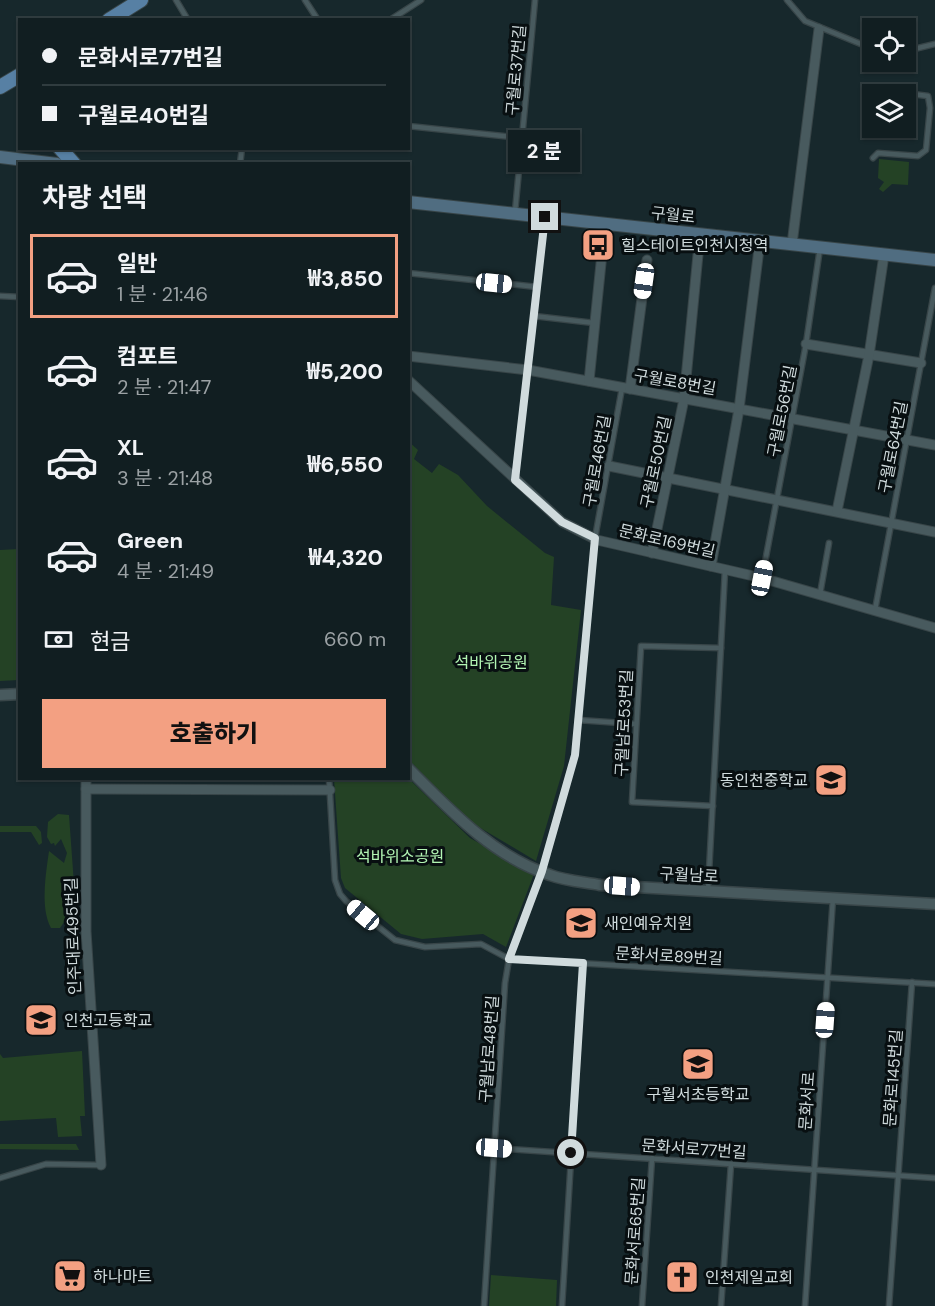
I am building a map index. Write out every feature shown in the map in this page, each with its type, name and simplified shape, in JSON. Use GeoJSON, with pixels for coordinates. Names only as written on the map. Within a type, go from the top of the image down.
{"type":"FeatureCollection","features":[{"type":"Feature","properties":{"kind":"main road"},"geometry":{"type":"LineString","coordinates":[[112,18],[141,0]]}},
{"type":"Feature","properties":{"kind":"main road"},"geometry":{"type":"LineString","coordinates":[[0,87],[18,76]]}},
{"type":"Feature","properties":{"kind":"main road"},"geometry":{"type":"LineString","coordinates":[[62,150],[72,162]]}},
{"type":"Feature","properties":{"kind":"main road"},"geometry":{"type":"LineString","coordinates":[[0,157],[32,162]]}},
{"type":"Feature","properties":{"kind":"main road","name":"구월로"},"geometry":{"type":"LineString","coordinates":[[410,202],[935,260]]}},
{"type":"Feature","properties":{"kind":"street"},"geometry":{"type":"LineString","coordinates":[[792,244],[819,29]]}},
{"type":"Feature","properties":{"kind":"street"},"geometry":{"type":"LineString","coordinates":[[589,381],[605,224]]}},
{"type":"Feature","properties":{"kind":"street","name":"구월로50번길"},"geometry":{"type":"LineString","coordinates":[[652,552],[684,399],[700,234]]}},
{"type":"Feature","properties":{"kind":"street"},"geometry":{"type":"LineString","coordinates":[[711,566],[723,488],[739,409],[760,241]]}},
{"type":"Feature","properties":{"kind":"street"},"geometry":{"type":"LineString","coordinates":[[837,511],[869,355],[884,255]]}},
{"type":"Feature","properties":{"kind":"street"},"geometry":{"type":"LineString","coordinates":[[626,388],[647,260]]}},
{"type":"Feature","properties":{"kind":"street"},"geometry":{"type":"LineString","coordinates":[[806,344],[921,363]]}},
{"type":"Feature","properties":{"kind":"street","name":"구월로8번길"},"geometry":{"type":"LineString","coordinates":[[410,356],[528,370],[935,445]]}},
{"type":"Feature","properties":{"kind":"street","name":"문화로169번길"},"geometry":{"type":"LineString","coordinates":[[410,382],[562,522],[595,538],[762,578],[934,626]]}},
{"type":"Feature","properties":{"kind":"street"},"geometry":{"type":"LineString","coordinates":[[609,466],[777,498],[935,532]]}},
{"type":"Feature","properties":{"kind":"street"},"geometry":{"type":"LineString","coordinates":[[0,695],[18,694]]}},
{"type":"Feature","properties":{"kind":"street","name":"구월남로"},"geometry":{"type":"LineString","coordinates":[[410,770],[467,827],[512,856],[551,876],[600,885],[935,904]]}},
{"type":"Feature","properties":{"kind":"street","name":"인주대로495번길"},"geometry":{"type":"LineString","coordinates":[[86,780],[86,931],[101,1165]]}},
{"type":"Feature","properties":{"kind":"street"},"geometry":{"type":"LineString","coordinates":[[86,789],[330,790]]}},
{"type":"Feature","properties":{"kind":"lane"},"geometry":{"type":"LineString","coordinates":[[176,0],[187,18]]}},
{"type":"Feature","properties":{"kind":"lane"},"geometry":{"type":"LineString","coordinates":[[393,18],[421,0]]}},
{"type":"Feature","properties":{"kind":"lane","name":"구월로37번길"},"geometry":{"type":"LineString","coordinates":[[515,214],[535,0]]}},
{"type":"Feature","properties":{"kind":"lane"},"geometry":{"type":"LineString","coordinates":[[787,0],[805,21],[819,29],[862,45]]}},
{"type":"Feature","properties":{"kind":"lane"},"geometry":{"type":"LineString","coordinates":[[307,2],[317,18]]}},
{"type":"Feature","properties":{"kind":"lane"},"geometry":{"type":"LineString","coordinates":[[916,49],[935,44]]}},
{"type":"Feature","properties":{"kind":"lane"},"geometry":{"type":"LineString","coordinates":[[873,158],[878,153],[923,154],[926,150],[932,108],[924,93],[916,92]]}},
{"type":"Feature","properties":{"kind":"lane"},"geometry":{"type":"LineString","coordinates":[[410,126],[522,138]]}},
{"type":"Feature","properties":{"kind":"lane"},"geometry":{"type":"LineString","coordinates":[[515,480],[545,217]]}},
{"type":"Feature","properties":{"kind":"lane","name":"구월로56번길"},"geometry":{"type":"LineString","coordinates":[[762,578],[793,419],[820,248]]}},
{"type":"Feature","properties":{"kind":"lane"},"geometry":{"type":"LineString","coordinates":[[410,273],[537,287]]}},
{"type":"Feature","properties":{"kind":"lane","name":"구월로64번길"},"geometry":{"type":"LineString","coordinates":[[875,610],[935,288]]}},
{"type":"Feature","properties":{"kind":"lane"},"geometry":{"type":"LineString","coordinates":[[0,296],[18,297]]}},
{"type":"Feature","properties":{"kind":"lane"},"geometry":{"type":"LineString","coordinates":[[534,316],[595,323]]}},
{"type":"Feature","properties":{"kind":"lane","name":"구월로46번길"},"geometry":{"type":"LineString","coordinates":[[578,720],[595,538],[626,388]]}},
{"type":"Feature","properties":{"kind":"lane"},"geometry":{"type":"LineString","coordinates":[[820,594],[829,543]]}},
{"type":"Feature","properties":{"kind":"lane"},"geometry":{"type":"LineString","coordinates":[[708,891],[725,570]]}},
{"type":"Feature","properties":{"kind":"lane","name":"구월남로53번길"},"geometry":{"type":"LineString","coordinates":[[713,806],[632,802],[641,646],[721,648]]}},
{"type":"Feature","properties":{"kind":"lane"},"geometry":{"type":"LineString","coordinates":[[578,720],[636,724]]}},
{"type":"Feature","properties":{"kind":"lane","name":"구월남로48번길"},"geometry":{"type":"LineString","coordinates":[[484,1306],[505,983],[509,959],[542,871],[572,770],[578,720]]}},
{"type":"Feature","properties":{"kind":"lane"},"geometry":{"type":"LineString","coordinates":[[329,780],[335,880],[340,894],[346,901],[395,940],[425,947],[481,944],[509,959]]}},
{"type":"Feature","properties":{"kind":"lane","name":"문화서로"},"geometry":{"type":"LineString","coordinates":[[806,1306],[833,898]]}},
{"type":"Feature","properties":{"kind":"lane","name":"문화서로89번길"},"geometry":{"type":"LineString","coordinates":[[509,959],[935,984]]}},
{"type":"Feature","properties":{"kind":"lane"},"geometry":{"type":"LineString","coordinates":[[562,1306],[583,963]]}},
{"type":"Feature","properties":{"kind":"lane","name":"문화로145번길"},"geometry":{"type":"LineString","coordinates":[[889,1306],[912,982]]}},
{"type":"Feature","properties":{"kind":"lane","name":"문화서로77번길"},"geometry":{"type":"LineString","coordinates":[[494,1148],[815,1170]]}},
{"type":"Feature","properties":{"kind":"lane","name":"문화서로65번길"},"geometry":{"type":"LineString","coordinates":[[642,1306],[652,1158]]}},
{"type":"Feature","properties":{"kind":"lane"},"geometry":{"type":"LineString","coordinates":[[0,1178],[46,1164],[101,1165]]}},
{"type":"Feature","properties":{"kind":"lane"},"geometry":{"type":"LineString","coordinates":[[722,1306],[731,1164]]}},
{"type":"Feature","properties":{"kind":"lane"},"geometry":{"type":"LineString","coordinates":[[815,1170],[935,1178]]}},
{"type":"Feature","properties":{"kind":"green space"},"geometry":{"type":"Polygon","coordinates":[[[879,159],[909,162],[908,185],[892,184],[883,192],[879,189],[884,182],[878,178],[879,159]]]}},
{"type":"Feature","properties":{"kind":"green space","name":"석바위공원"},"geometry":{"type":"Polygon","coordinates":[[[410,443],[418,450],[414,459],[432,473],[439,464],[458,475],[487,506],[545,553],[554,557],[551,605],[581,610],[564,766],[536,861],[467,820],[410,761],[410,443]]]}},
{"type":"Feature","properties":{"kind":"green space"},"geometry":{"type":"Polygon","coordinates":[[[18,549],[18,680],[0,681],[0,550],[18,549]]]}},
{"type":"Feature","properties":{"kind":"green space","name":"석바위소공원"},"geometry":{"type":"Polygon","coordinates":[[[334,780],[410,780],[470,838],[534,874],[506,947],[483,934],[422,939],[401,934],[345,888],[341,878],[334,780]]]}},
{"type":"Feature","properties":{"kind":"green space"},"geometry":{"type":"Polygon","coordinates":[[[58,814],[69,815],[75,898],[71,912],[60,928],[51,928],[45,901],[49,851],[64,863],[67,853],[61,839],[55,846],[47,837],[48,822],[58,814]]]}},
{"type":"Feature","properties":{"kind":"green space"},"geometry":{"type":"Polygon","coordinates":[[[0,826],[36,826],[41,832],[42,843],[39,845],[31,832],[0,832],[0,826]]]}},
{"type":"Feature","properties":{"kind":"green space"},"geometry":{"type":"Polygon","coordinates":[[[82,1051],[85,1116],[80,1116],[82,1136],[58,1137],[56,1118],[0,1121],[0,1054],[3,1058],[82,1051]]]}},
{"type":"Feature","properties":{"kind":"green space"},"geometry":{"type":"Polygon","coordinates":[[[0,1144],[76,1144],[79,1150],[0,1149],[0,1144]]]}},
{"type":"Feature","properties":{"kind":"green space"},"geometry":{"type":"Polygon","coordinates":[[[491,1275],[557,1280],[556,1306],[489,1306],[491,1275]]]}},
{"type":"Feature","properties":{"kind":"place","name":"힐스테이트인천시청역"},"geometry":{"type":"Point","coordinates":[598,245]}},
{"type":"Feature","properties":{"kind":"place","name":"동인천중학교"},"geometry":{"type":"Point","coordinates":[831,780]}},
{"type":"Feature","properties":{"kind":"place","name":"새인예유치원"},"geometry":{"type":"Point","coordinates":[581,923]}},
{"type":"Feature","properties":{"kind":"place","name":"인천고등학교"},"geometry":{"type":"Point","coordinates":[41,1020]}},
{"type":"Feature","properties":{"kind":"place","name":"구월서초등학교"},"geometry":{"type":"Point","coordinates":[698,1064]}},
{"type":"Feature","properties":{"kind":"place","name":"하나마트"},"geometry":{"type":"Point","coordinates":[70,1276]}},
{"type":"Feature","properties":{"kind":"place","name":"인천제일교회"},"geometry":{"type":"Point","coordinates":[682,1277]}},
{"type":"Feature","properties":{"kind":"route"},"geometry":{"type":"LineString","coordinates":[[545,217],[515,480],[562,522],[574,530],[595,538],[572,770],[542,871],[509,959],[583,963],[571,1153]]}}]}
